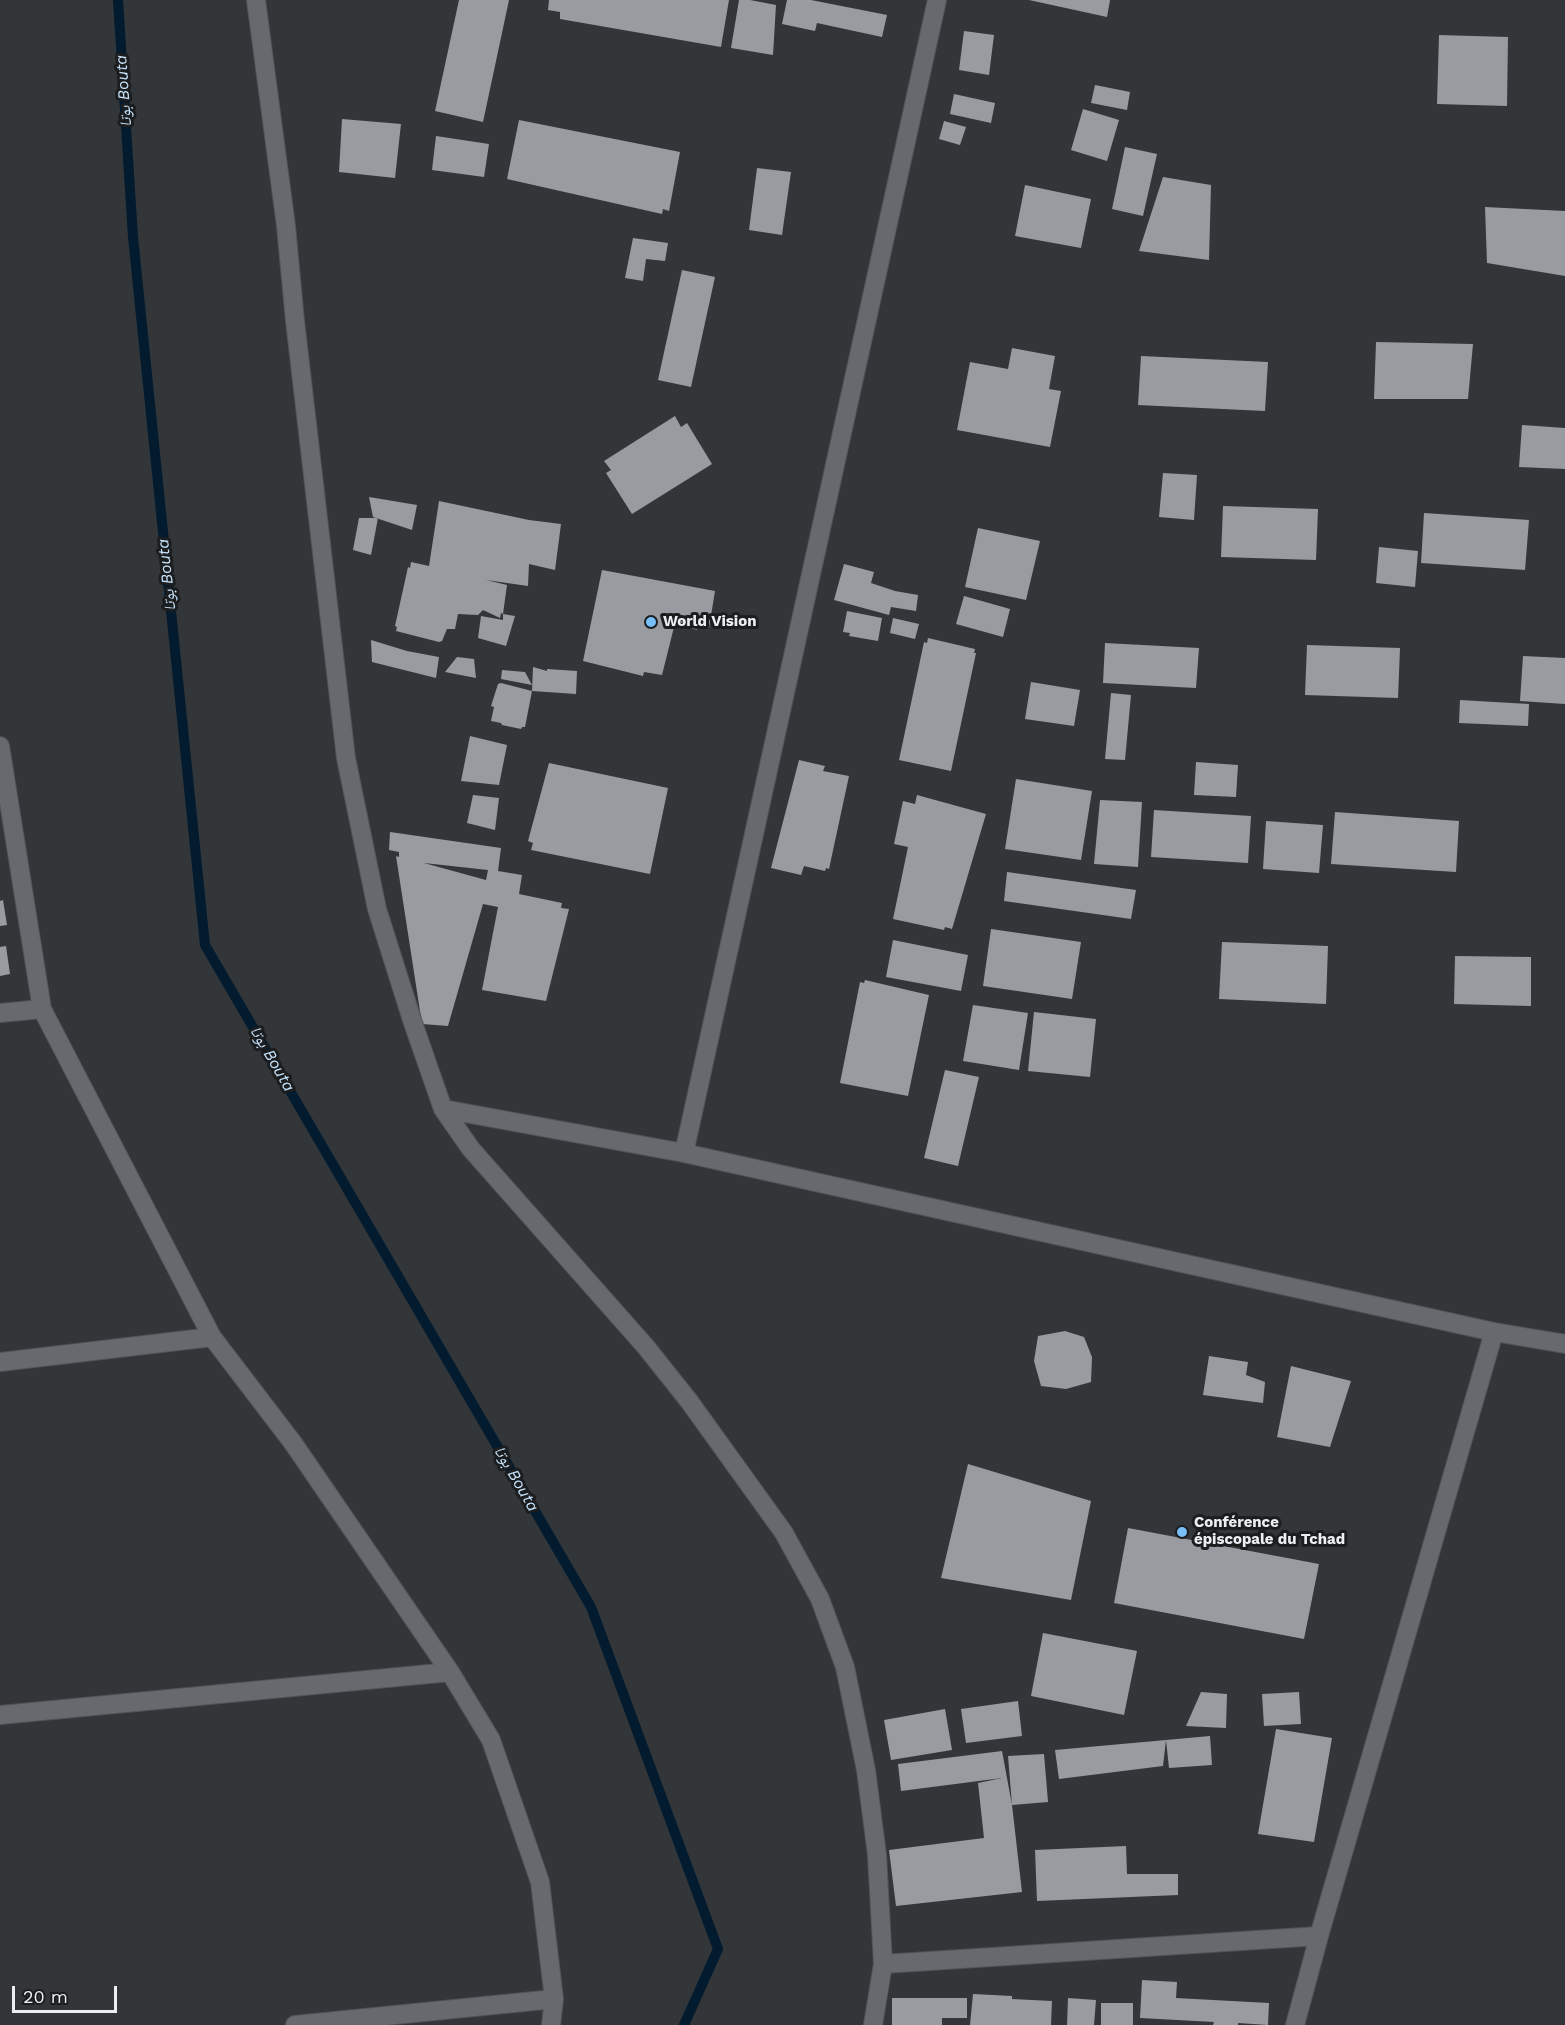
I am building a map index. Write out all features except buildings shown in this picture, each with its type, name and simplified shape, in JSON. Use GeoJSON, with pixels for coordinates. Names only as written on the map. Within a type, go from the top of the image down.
{"type":"FeatureCollection","features":[{"type":"Feature","properties":{"kind":"street"},"geometry":{"type":"LineString","coordinates":[[256,0],[286,226],[346,758],[377,909],[412,1023],[443,1109],[471,1149],[645,1347],[689,1401],[784,1533],[820,1599],[845,1667],[866,1770],[877,1855],[883,1964],[873,2025]]}},
{"type":"Feature","properties":{"kind":"street"},"geometry":{"type":"LineString","coordinates":[[684,1153],[937,0]]}},
{"type":"Feature","properties":{"kind":"street"},"geometry":{"type":"LineString","coordinates":[[0,746],[42,1009],[212,1337],[293,1443],[450,1672],[491,1740],[540,1882],[554,1999],[551,2025]]}},
{"type":"Feature","properties":{"kind":"street"},"geometry":{"type":"LineString","coordinates":[[0,1013],[42,1009]]}},
{"type":"Feature","properties":{"kind":"street"},"geometry":{"type":"LineString","coordinates":[[443,1109],[684,1153],[1494,1332],[1565,1344]]}},
{"type":"Feature","properties":{"kind":"street"},"geometry":{"type":"LineString","coordinates":[[1295,2025],[1494,1332]]}},
{"type":"Feature","properties":{"kind":"street"},"geometry":{"type":"LineString","coordinates":[[0,1362],[212,1337]]}},
{"type":"Feature","properties":{"kind":"street"},"geometry":{"type":"LineString","coordinates":[[0,1715],[450,1672]]}},
{"type":"Feature","properties":{"kind":"street"},"geometry":{"type":"LineString","coordinates":[[883,1964],[1319,1936]]}},
{"type":"Feature","properties":{"kind":"street"},"geometry":{"type":"LineString","coordinates":[[295,2025],[554,1999]]}},
{"type":"Feature","properties":{"kind":"waterway","name":"بوتا Bouta"},"geometry":{"type":"LineString","coordinates":[[118,0],[133,237],[205,945],[591,1607],[718,1949],[684,2025]]}},
{"type":"Feature","properties":{"kind":"place","name":"World Vision"},"geometry":{"type":"Point","coordinates":[651,622]}},
{"type":"Feature","properties":{"kind":"place","name":"Conférence épiscopale du Tchad"},"geometry":{"type":"Point","coordinates":[1182,1532]}}]}
